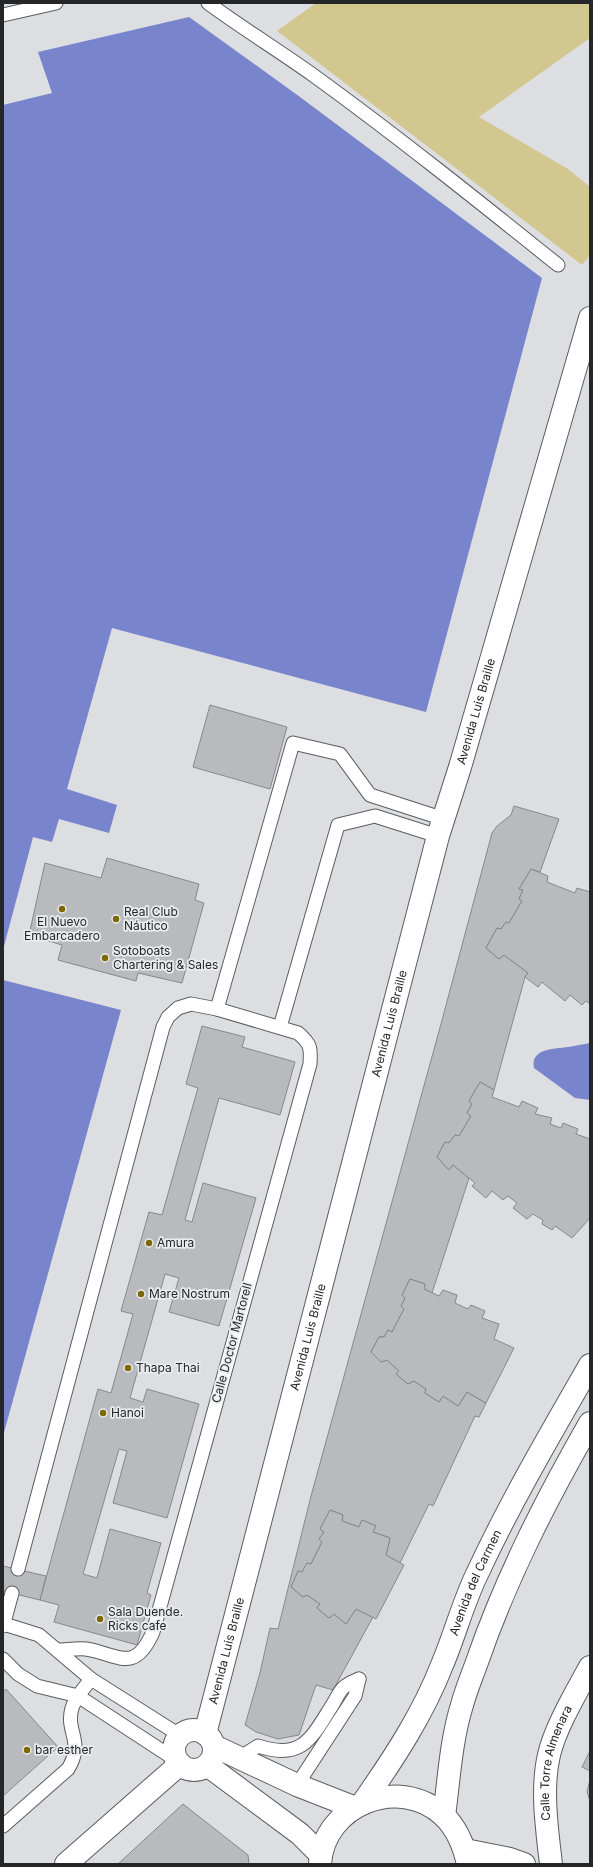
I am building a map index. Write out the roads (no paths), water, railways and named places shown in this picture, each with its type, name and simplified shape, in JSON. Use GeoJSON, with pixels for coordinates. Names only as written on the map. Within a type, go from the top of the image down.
{"type":"FeatureCollection","features":[{"type":"Feature","properties":{"kind":"street","name":"Avenida Luis Braille"},"geometry":{"type":"LineString","coordinates":[[208,1749],[441,827],[590,318]]}},
{"type":"Feature","properties":{"kind":"street","name":"Avenida del Carmen"},"geometry":{"type":"LineString","coordinates":[[320,1859],[325,1841],[331,1828],[359,1804],[419,1715],[442,1666],[477,1574],[544,1446],[590,1365]]}},
{"type":"Feature","properties":{"kind":"street"},"geometry":{"type":"LineString","coordinates":[[444,1816],[455,1734],[462,1704],[483,1644],[508,1580],[562,1472],[590,1423]]}},
{"type":"Feature","properties":{"kind":"street","name":"Calle Torre Almenara"},"geometry":{"type":"LineString","coordinates":[[551,1864],[545,1797],[549,1754],[564,1717],[590,1667]]}},
{"type":"Feature","properties":{"kind":"street"},"geometry":{"type":"LineString","coordinates":[[208,1749],[196,1770],[184,1768],[178,1762],[175,1745],[181,1736],[190,1731],[196,1730],[208,1749],[300,1834],[320,1859]]}},
{"type":"Feature","properties":{"kind":"street"},"geometry":{"type":"LineString","coordinates":[[208,1749],[239,1758],[297,1785],[359,1804],[385,1796],[406,1797],[426,1803],[444,1816],[457,1832],[466,1857],[510,1859],[524,1864]]}},
{"type":"Feature","properties":{"kind":"street"},"geometry":{"type":"LineString","coordinates":[[66,1864],[178,1762]]}},
{"type":"Feature","properties":{"kind":"lane"},"geometry":{"type":"LineString","coordinates":[[3,15],[56,3]]}},
{"type":"Feature","properties":{"kind":"lane"},"geometry":{"type":"LineString","coordinates":[[208,3],[238,25],[312,74],[431,163],[558,265]]}},
{"type":"Feature","properties":{"kind":"lane"},"geometry":{"type":"LineString","coordinates":[[217,1009],[293,743],[340,754],[370,795],[441,827]]}},
{"type":"Feature","properties":{"kind":"lane"},"geometry":{"type":"LineString","coordinates":[[280,1027],[338,825],[375,816],[441,827]]}},
{"type":"Feature","properties":{"kind":"lane","name":"Calle Doctor Martorell"},"geometry":{"type":"LineString","coordinates":[[18,1569],[163,1026],[168,1017],[178,1008],[190,1004],[217,1009],[298,1033],[306,1040],[311,1048],[310,1064],[225,1366],[169,1580],[153,1632],[148,1644],[138,1654],[126,1660],[117,1659],[85,1649],[57,1650]]}},
{"type":"Feature","properties":{"kind":"lane"},"geometry":{"type":"LineString","coordinates":[[12,1593],[4,1625],[39,1635],[91,1679],[181,1736]]}},
{"type":"Feature","properties":{"kind":"lane"},"geometry":{"type":"LineString","coordinates":[[3,1659],[18,1674],[37,1686],[78,1696],[178,1762]]}},
{"type":"Feature","properties":{"kind":"lane"},"geometry":{"type":"LineString","coordinates":[[239,1758],[258,1746],[271,1750],[284,1751],[300,1747],[314,1735],[343,1688],[359,1678],[355,1696],[297,1785]]}},
{"type":"Feature","properties":{"kind":"lane"},"geometry":{"type":"LineString","coordinates":[[3,1826],[68,1769],[74,1758],[76,1746],[71,1720],[72,1708],[78,1696],[91,1679]]}},
{"type":"Feature","properties":{"kind":"water"},"geometry":{"type":"Polygon","coordinates":[[[189,17],[300,97],[542,278],[426,712],[112,628],[67,789],[117,805],[109,833],[59,819],[52,842],[33,837],[3,950],[3,105],[52,93],[38,52],[189,17]]]}},
{"type":"Feature","properties":{"kind":"water"},"geometry":{"type":"Polygon","coordinates":[[[3,980],[121,1010],[3,1436],[3,980]]]}},
{"type":"Feature","properties":{"kind":"water"},"geometry":{"type":"Polygon","coordinates":[[[590,1043],[590,1100],[575,1098],[534,1068],[534,1061],[540,1053],[550,1049],[590,1043]]]}},
{"type":"Feature","properties":{"kind":"place","name":"El Nuevo Embarcadero"},"geometry":{"type":"Point","coordinates":[62,909]}},
{"type":"Feature","properties":{"kind":"place","name":"Real Club Náutico"},"geometry":{"type":"Point","coordinates":[116,919]}},
{"type":"Feature","properties":{"kind":"place","name":"Sotoboats Chartering & Sales"},"geometry":{"type":"Point","coordinates":[105,958]}},
{"type":"Feature","properties":{"kind":"place","name":"Amura"},"geometry":{"type":"Point","coordinates":[149,1243]}},
{"type":"Feature","properties":{"kind":"place","name":"Mare Nostrum"},"geometry":{"type":"Point","coordinates":[141,1294]}},
{"type":"Feature","properties":{"kind":"place","name":"Thapa Thai"},"geometry":{"type":"Point","coordinates":[128,1368]}},
{"type":"Feature","properties":{"kind":"place","name":"Hanoi"},"geometry":{"type":"Point","coordinates":[103,1413]}},
{"type":"Feature","properties":{"kind":"place","name":"Sala Duende. Ricks cafe"},"geometry":{"type":"Point","coordinates":[100,1619]}},
{"type":"Feature","properties":{"kind":"place","name":"bar esther"},"geometry":{"type":"Point","coordinates":[27,1750]}}]}
